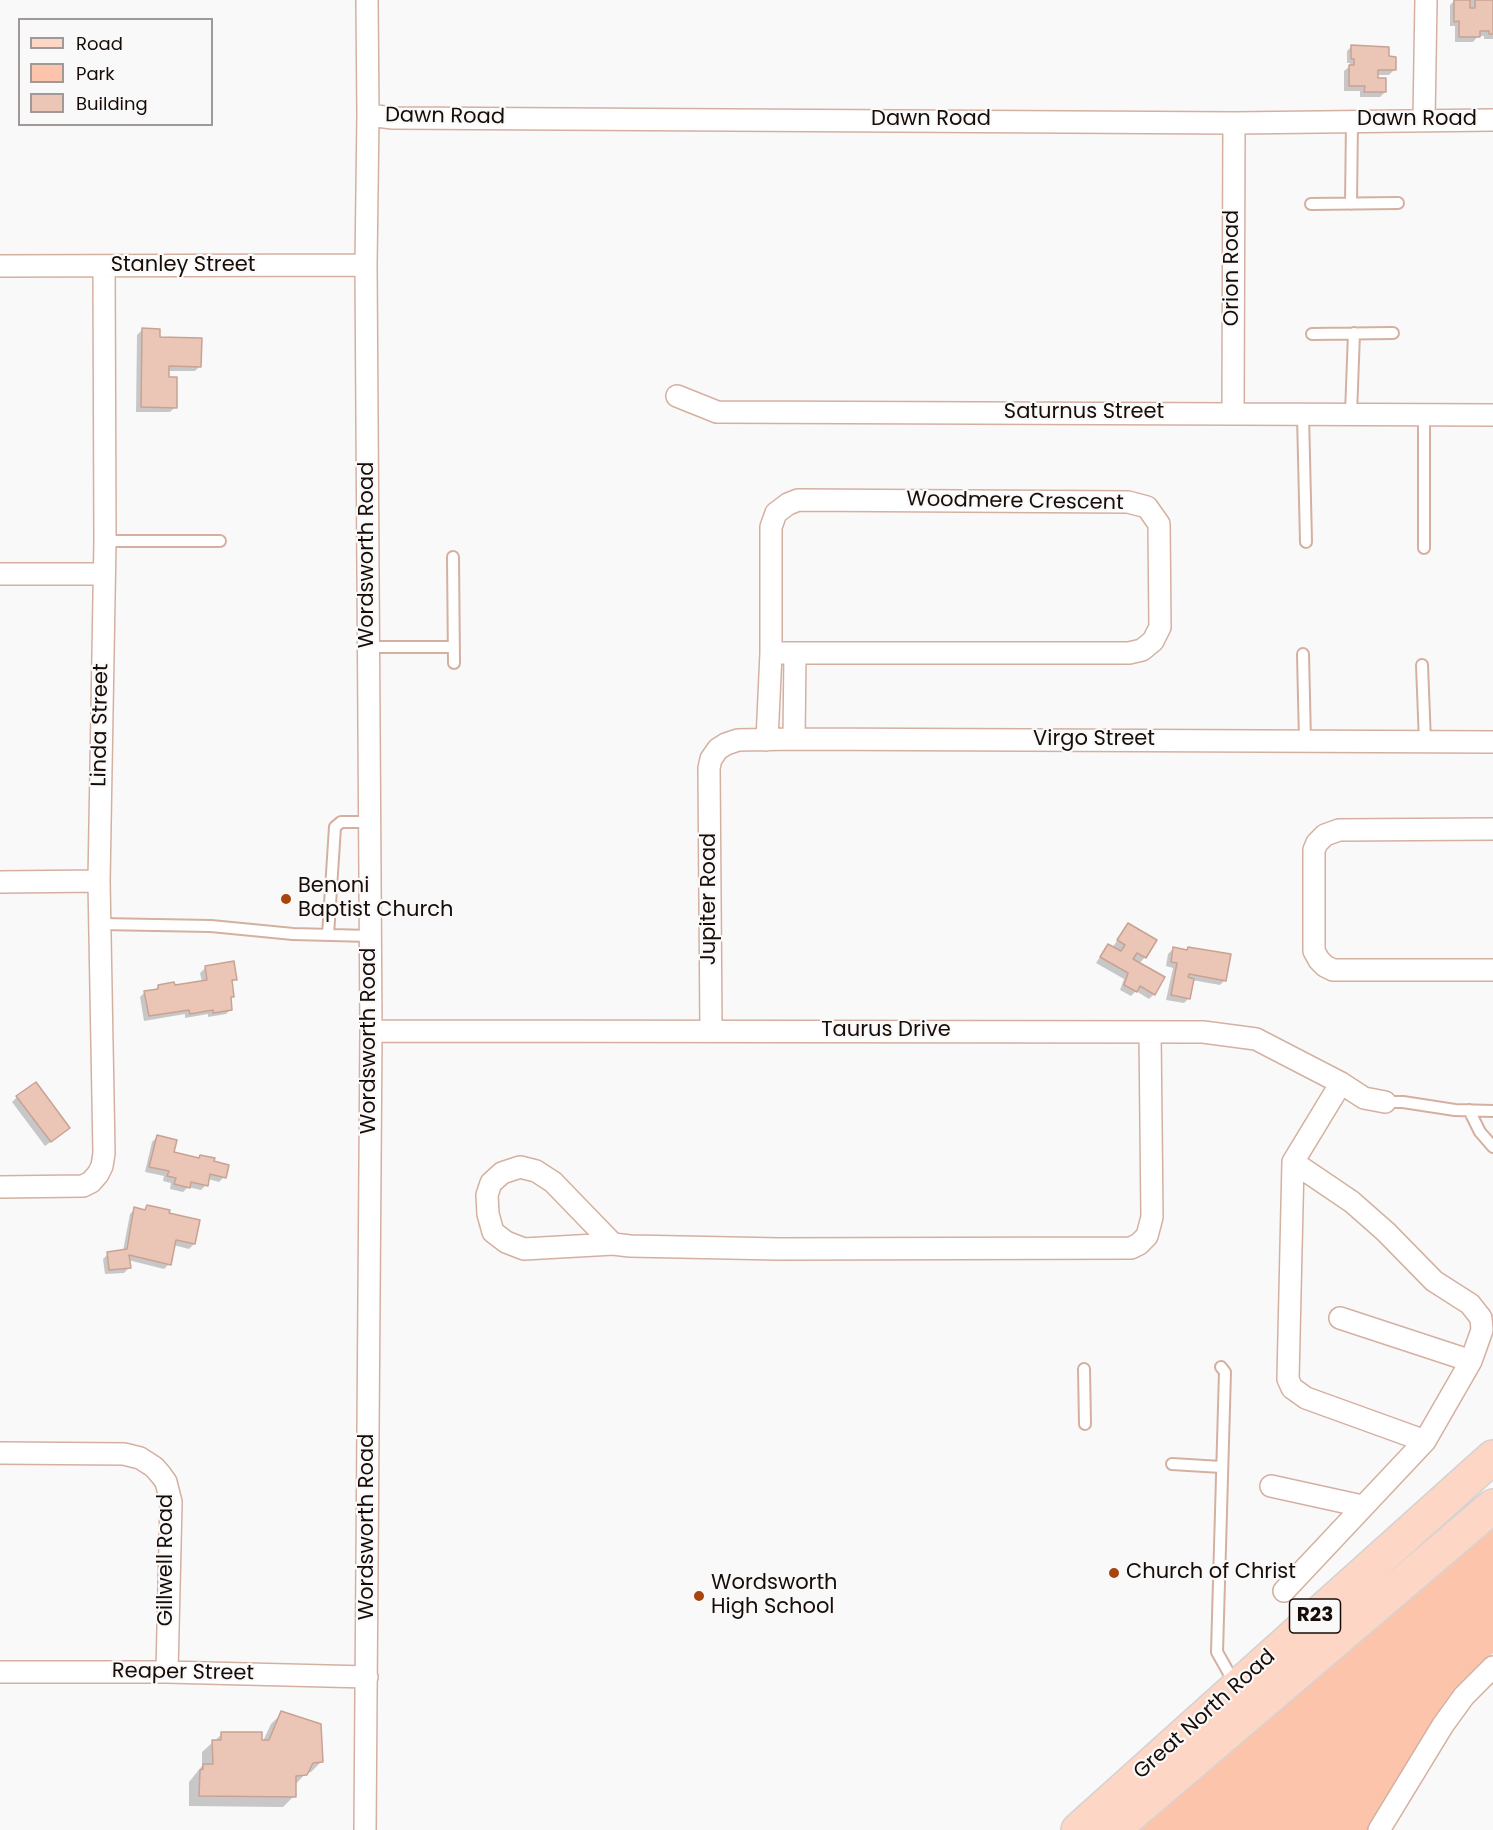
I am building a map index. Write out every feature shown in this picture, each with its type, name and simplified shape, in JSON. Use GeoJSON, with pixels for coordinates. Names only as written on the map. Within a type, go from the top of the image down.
{"type":"FeatureCollection","features":[{"type":"Feature","properties":{"kind":"main road","name":"Great North Road"},"geometry":{"type":"LineString","coordinates":[[1113,1830],[1440,1502],[1493,1457]]}},
{"type":"Feature","properties":{"kind":"main road"},"geometry":{"type":"LineString","coordinates":[[1440,1502],[1463,1533]]}},
{"type":"Feature","properties":{"kind":"main road","name":"Great North Road"},"geometry":{"type":"LineString","coordinates":[[1078,1830],[1245,1698],[1463,1533],[1493,1506]]}},
{"type":"Feature","properties":{"kind":"street","name":"Wordsworth Road"},"geometry":{"type":"LineString","coordinates":[[365,1830],[371,1032],[366,265],[367,0]]}},
{"type":"Feature","properties":{"kind":"street"},"geometry":{"type":"LineString","coordinates":[[1424,119],[1426,0]]}},
{"type":"Feature","properties":{"kind":"street","name":"Dawn Road"},"geometry":{"type":"LineString","coordinates":[[368,115],[393,118],[1234,123],[1493,120]]}},
{"type":"Feature","properties":{"kind":"street","name":"Orion Road"},"geometry":{"type":"LineString","coordinates":[[1233,413],[1234,123]]}},
{"type":"Feature","properties":{"kind":"street","name":"Stanley Street"},"geometry":{"type":"LineString","coordinates":[[0,266],[366,265]]}},
{"type":"Feature","properties":{"kind":"street","name":"Linda Street"},"geometry":{"type":"LineString","coordinates":[[0,1187],[77,1188],[93,1180],[102,1166],[104,1153],[99,881],[105,541],[104,266]]}},
{"type":"Feature","properties":{"kind":"street","name":"Saturnus Street"},"geometry":{"type":"LineString","coordinates":[[677,396],[717,412],[1493,415]]}},
{"type":"Feature","properties":{"kind":"street","name":"Woodmere Crescent"},"geometry":{"type":"LineString","coordinates":[[767,740],[771,653],[771,527],[776,513],[798,500],[1128,502],[1147,507],[1159,525],[1160,627],[1154,641],[1142,650],[1129,653],[771,653]]}},
{"type":"Feature","properties":{"kind":"street"},"geometry":{"type":"LineString","coordinates":[[0,574],[103,574]]}},
{"type":"Feature","properties":{"kind":"street"},"geometry":{"type":"LineString","coordinates":[[794,739],[795,653]]}},
{"type":"Feature","properties":{"kind":"street","name":"Virgo Street"},"geometry":{"type":"LineString","coordinates":[[709,768],[711,759],[718,749],[738,740],[1493,742]]}},
{"type":"Feature","properties":{"kind":"street","name":"Jupiter Road"},"geometry":{"type":"LineString","coordinates":[[709,768],[711,1030]]}},
{"type":"Feature","properties":{"kind":"street"},"geometry":{"type":"LineString","coordinates":[[1493,829],[1339,830],[1325,835],[1314,850],[1314,951],[1318,960],[1325,966],[1332,970],[1493,970]]}},
{"type":"Feature","properties":{"kind":"street"},"geometry":{"type":"LineString","coordinates":[[0,882],[99,881]]}},
{"type":"Feature","properties":{"kind":"street","name":"Taurus Drive"},"geometry":{"type":"LineString","coordinates":[[371,1032],[711,1030],[1203,1032],[1256,1039],[1341,1083],[1364,1098],[1385,1102]]}},
{"type":"Feature","properties":{"kind":"street"},"geometry":{"type":"LineString","coordinates":[[613,1244],[553,1182],[536,1171],[520,1167],[502,1173],[491,1183],[487,1195],[488,1215],[493,1232],[506,1242],[524,1249],[613,1244],[779,1249],[1131,1248],[1147,1236],[1152,1217],[1150,1032]]}},
{"type":"Feature","properties":{"kind":"street"},"geometry":{"type":"LineString","coordinates":[[1341,1083],[1293,1162],[1290,1384],[1306,1398],[1425,1441]]}},
{"type":"Feature","properties":{"kind":"street"},"geometry":{"type":"LineString","coordinates":[[1284,1591],[1425,1441],[1471,1361],[1482,1330],[1481,1318],[1477,1311],[1434,1281],[1386,1232],[1352,1202],[1293,1162]]}},
{"type":"Feature","properties":{"kind":"street"},"geometry":{"type":"LineString","coordinates":[[1340,1318],[1471,1361]]}},
{"type":"Feature","properties":{"kind":"street","name":"Gillwell Road"},"geometry":{"type":"LineString","coordinates":[[0,1453],[124,1454],[140,1458],[154,1467],[161,1475],[166,1482],[171,1502],[166,1672]]}},
{"type":"Feature","properties":{"kind":"street"},"geometry":{"type":"LineString","coordinates":[[1271,1486],[1362,1506]]}},
{"type":"Feature","properties":{"kind":"street"},"geometry":{"type":"LineString","coordinates":[[1379,1830],[1443,1725],[1464,1696],[1493,1667]]}},
{"type":"Feature","properties":{"kind":"street","name":"Reaper Street"},"geometry":{"type":"LineString","coordinates":[[0,1672],[166,1672],[366,1677]]}},
{"type":"Feature","properties":{"kind":"lane"},"geometry":{"type":"LineString","coordinates":[[1351,204],[1352,121]]}},
{"type":"Feature","properties":{"kind":"lane"},"geometry":{"type":"LineString","coordinates":[[1311,204],[1398,203]]}},
{"type":"Feature","properties":{"kind":"lane"},"geometry":{"type":"LineString","coordinates":[[1351,414],[1354,333]]}},
{"type":"Feature","properties":{"kind":"lane"},"geometry":{"type":"LineString","coordinates":[[1312,334],[1393,333]]}},
{"type":"Feature","properties":{"kind":"lane"},"geometry":{"type":"LineString","coordinates":[[1424,414],[1424,548]]}},
{"type":"Feature","properties":{"kind":"lane"},"geometry":{"type":"LineString","coordinates":[[1303,415],[1305,542]]}},
{"type":"Feature","properties":{"kind":"lane"},"geometry":{"type":"LineString","coordinates":[[105,541],[220,541]]}},
{"type":"Feature","properties":{"kind":"lane"},"geometry":{"type":"LineString","coordinates":[[453,557],[454,663]]}},
{"type":"Feature","properties":{"kind":"lane"},"geometry":{"type":"LineString","coordinates":[[368,647],[454,646]]}},
{"type":"Feature","properties":{"kind":"lane"},"geometry":{"type":"LineString","coordinates":[[1303,654],[1305,741]]}},
{"type":"Feature","properties":{"kind":"lane"},"geometry":{"type":"LineString","coordinates":[[1422,665],[1425,742]]}},
{"type":"Feature","properties":{"kind":"lane"},"geometry":{"type":"LineString","coordinates":[[328,935],[334,827],[342,822],[370,822]]}},
{"type":"Feature","properties":{"kind":"lane"},"geometry":{"type":"LineString","coordinates":[[100,924],[211,926],[370,936]]}},
{"type":"Feature","properties":{"kind":"lane"},"geometry":{"type":"LineString","coordinates":[[1385,1102],[1493,1110]]}},
{"type":"Feature","properties":{"kind":"lane"},"geometry":{"type":"LineString","coordinates":[[1469,1110],[1480,1132],[1493,1147]]}},
{"type":"Feature","properties":{"kind":"lane"},"geometry":{"type":"LineString","coordinates":[[1221,1367],[1225,1372],[1217,1652],[1245,1698]]}},
{"type":"Feature","properties":{"kind":"lane"},"geometry":{"type":"LineString","coordinates":[[1084,1369],[1085,1424]]}},
{"type":"Feature","properties":{"kind":"lane"},"geometry":{"type":"LineString","coordinates":[[1172,1464],[1221,1467]]}},
{"type":"Feature","properties":{"kind":"green space"},"geometry":{"type":"Polygon","coordinates":[[[1493,1523],[1493,1653],[1463,1681],[1443,1706],[1367,1830],[1126,1830],[1493,1523]]]}},
{"type":"Feature","properties":{"kind":"building"},"geometry":{"type":"Polygon","coordinates":[[[1454,0],[1470,0],[1470,8],[1475,8],[1475,0],[1493,0],[1493,34],[1489,34],[1489,31],[1480,31],[1480,37],[1459,37],[1459,21],[1454,22],[1454,0]]]}},
{"type":"Feature","properties":{"kind":"building"},"geometry":{"type":"Polygon","coordinates":[[[1351,45],[1389,47],[1389,56],[1396,57],[1396,70],[1378,70],[1378,78],[1386,78],[1386,92],[1364,92],[1365,86],[1349,86],[1349,65],[1354,65],[1354,59],[1351,59],[1351,45]]]}},
{"type":"Feature","properties":{"kind":"building"},"geometry":{"type":"Polygon","coordinates":[[[142,328],[160,329],[160,337],[202,338],[201,367],[169,366],[169,377],[177,377],[177,408],[141,407],[142,328]]]}},
{"type":"Feature","properties":{"kind":"building"},"geometry":{"type":"Polygon","coordinates":[[[1128,923],[1157,940],[1146,958],[1137,953],[1133,959],[1165,977],[1155,995],[1140,986],[1137,992],[1124,985],[1128,973],[1100,957],[1108,944],[1121,951],[1125,945],[1117,940],[1128,923]]]}},
{"type":"Feature","properties":{"kind":"building"},"geometry":{"type":"Polygon","coordinates":[[[1173,947],[1231,954],[1226,981],[1189,974],[1188,977],[1194,979],[1190,999],[1171,995],[1177,963],[1171,962],[1173,947]]]}},
{"type":"Feature","properties":{"kind":"building"},"geometry":{"type":"Polygon","coordinates":[[[234,961],[237,980],[232,980],[234,997],[231,997],[232,1010],[213,1013],[213,1010],[190,1014],[189,1010],[149,1016],[144,991],[158,989],[158,985],[174,982],[175,985],[207,980],[205,966],[234,961]]]}},
{"type":"Feature","properties":{"kind":"building"},"geometry":{"type":"Polygon","coordinates":[[[36,1082],[70,1128],[51,1142],[16,1096],[36,1082]]]}},
{"type":"Feature","properties":{"kind":"building"},"geometry":{"type":"Polygon","coordinates":[[[157,1135],[177,1140],[174,1152],[199,1158],[200,1155],[215,1158],[214,1161],[229,1165],[226,1178],[210,1174],[208,1186],[191,1182],[190,1188],[174,1184],[176,1178],[167,1176],[169,1171],[149,1167],[157,1135]]]}},
{"type":"Feature","properties":{"kind":"building"},"geometry":{"type":"Polygon","coordinates":[[[147,1205],[200,1220],[195,1244],[176,1240],[171,1265],[129,1255],[131,1268],[109,1270],[107,1252],[127,1249],[134,1207],[145,1210],[147,1205]]]}},
{"type":"Feature","properties":{"kind":"building"},"geometry":{"type":"Polygon","coordinates":[[[281,1711],[321,1724],[323,1762],[313,1763],[307,1775],[296,1776],[296,1797],[199,1796],[200,1770],[203,1769],[203,1764],[213,1764],[212,1740],[221,1740],[221,1732],[262,1732],[262,1740],[269,1740],[281,1711]]]}},
{"type":"Feature","properties":{"kind":"place","name":"Benoni Baptist Church"},"geometry":{"type":"Point","coordinates":[286,899]}},
{"type":"Feature","properties":{"kind":"place","name":"Church of Christ"},"geometry":{"type":"Point","coordinates":[1114,1573]}},
{"type":"Feature","properties":{"kind":"place","name":"Wordsworth High School"},"geometry":{"type":"Point","coordinates":[699,1596]}}]}
